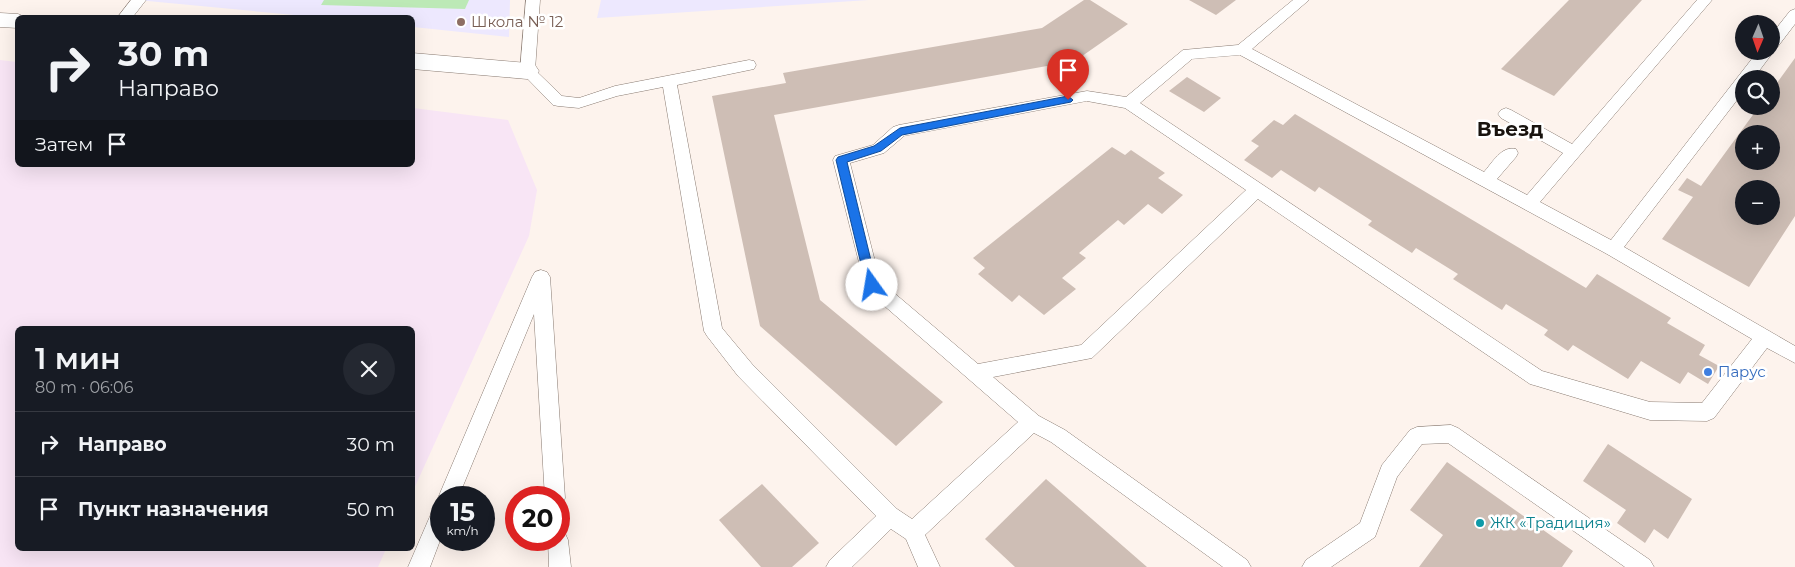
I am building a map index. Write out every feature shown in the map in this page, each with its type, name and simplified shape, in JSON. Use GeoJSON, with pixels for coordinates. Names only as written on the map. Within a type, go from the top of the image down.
{"type":"FeatureCollection","features":[{"type":"Feature","properties":{"kind":"street"},"geometry":{"type":"LineString","coordinates":[[0,20],[15,21]]}},
{"type":"Feature","properties":{"kind":"street"},"geometry":{"type":"LineString","coordinates":[[415,61],[527,71]]}},
{"type":"Feature","properties":{"kind":"lane"},"geometry":{"type":"LineString","coordinates":[[126,15],[139,0]]}},
{"type":"Feature","properties":{"kind":"lane"},"geometry":{"type":"LineString","coordinates":[[533,0],[527,71],[558,100],[579,102],[614,91],[749,65]]}},
{"type":"Feature","properties":{"kind":"lane"},"geometry":{"type":"LineString","coordinates":[[1242,50],[1302,0]]}},
{"type":"Feature","properties":{"kind":"lane"},"geometry":{"type":"LineString","coordinates":[[1530,203],[1705,0]]}},
{"type":"Feature","properties":{"kind":"lane"},"geometry":{"type":"LineString","coordinates":[[1780,33],[1795,14]]}},
{"type":"Feature","properties":{"kind":"lane"},"geometry":{"type":"LineString","coordinates":[[1130,103],[1188,54],[1242,50],[1530,203],[1795,355]]}},
{"type":"Feature","properties":{"kind":"lane"},"geometry":{"type":"LineString","coordinates":[[1752,70],[1759,60]]}},
{"type":"Feature","properties":{"kind":"lane"},"geometry":{"type":"LineString","coordinates":[[669,81],[713,331],[745,370],[890,516],[912,532],[929,567]]}},
{"type":"Feature","properties":{"kind":"lane"},"geometry":{"type":"LineString","coordinates":[[1613,249],[1735,92]]}},
{"type":"Feature","properties":{"kind":"lane"},"geometry":{"type":"LineString","coordinates":[[1240,567],[1058,436],[1032,422],[872,285],[841,160],[878,148],[900,131],[1087,96],[1130,103],[1538,378],[1650,411],[1707,412],[1764,338]]}},
{"type":"Feature","properties":{"kind":"lane"},"geometry":{"type":"LineString","coordinates":[[1506,114],[1574,152]]}},
{"type":"Feature","properties":{"kind":"lane"},"geometry":{"type":"LineString","coordinates":[[1487,180],[1510,153]]}},
{"type":"Feature","properties":{"kind":"lane"},"geometry":{"type":"LineString","coordinates":[[974,373],[1086,352],[1258,190]]}},
{"type":"Feature","properties":{"kind":"lane"},"geometry":{"type":"LineString","coordinates":[[453,486],[541,277],[554,486]]}},
{"type":"Feature","properties":{"kind":"lane"},"geometry":{"type":"LineString","coordinates":[[912,532],[1032,422]]}},
{"type":"Feature","properties":{"kind":"lane"},"geometry":{"type":"LineString","coordinates":[[1312,567],[1368,530],[1389,472],[1417,436],[1451,434],[1644,567]]}},
{"type":"Feature","properties":{"kind":"lane"},"geometry":{"type":"LineString","coordinates":[[838,567],[890,516]]}},
{"type":"Feature","properties":{"kind":"lane"},"geometry":{"type":"LineString","coordinates":[[419,567],[430,540]]}},
{"type":"Feature","properties":{"kind":"lane"},"geometry":{"type":"LineString","coordinates":[[559,551],[560,567]]}},
{"type":"Feature","properties":{"kind":"shaded area","name":"Школа № 12"},"geometry":{"type":"Polygon","coordinates":[[[137,0],[510,0],[509,37],[415,27],[415,15],[294,15],[137,0]]]}},
{"type":"Feature","properties":{"kind":"shaded area"},"geometry":{"type":"Polygon","coordinates":[[[601,0],[869,0],[597,18],[601,0]]]}},
{"type":"Feature","properties":{"kind":"shaded area"},"geometry":{"type":"Polygon","coordinates":[[[0,60],[15,62],[15,167],[415,167],[415,108],[508,120],[537,190],[529,236],[415,487],[415,326],[15,326],[15,551],[385,551],[378,567],[0,567],[0,60]]]}},
{"type":"Feature","properties":{"kind":"green space"},"geometry":{"type":"Polygon","coordinates":[[[324,0],[469,0],[465,9],[321,5],[324,0]]]}},
{"type":"Feature","properties":{"kind":"building"},"geometry":{"type":"Polygon","coordinates":[[[1084,0],[1090,0],[1128,24],[1075,61],[774,115],[820,300],[943,402],[896,446],[760,326],[712,96],[786,83],[783,73],[1042,28],[1084,0]]]}},
{"type":"Feature","properties":{"kind":"building"},"geometry":{"type":"Polygon","coordinates":[[[1189,0],[1236,0],[1216,15],[1189,0]]]}},
{"type":"Feature","properties":{"kind":"building"},"geometry":{"type":"Polygon","coordinates":[[[1569,0],[1642,0],[1554,96],[1501,69],[1569,0]]]}},
{"type":"Feature","properties":{"kind":"building"},"geometry":{"type":"Polygon","coordinates":[[[1795,58],[1795,216],[1749,287],[1662,239],[1693,197],[1678,190],[1687,178],[1701,186],[1735,139],[1735,170],[1780,170],[1780,125],[1746,125],[1753,115],[1780,115],[1780,79],[1795,58]]]}},
{"type":"Feature","properties":{"kind":"building"},"geometry":{"type":"Polygon","coordinates":[[[1187,77],[1221,98],[1204,112],[1169,91],[1187,77]]]}},
{"type":"Feature","properties":{"kind":"building"},"geometry":{"type":"Polygon","coordinates":[[[1295,114],[1586,288],[1597,274],[1671,318],[1667,323],[1705,345],[1699,355],[1719,366],[1708,384],[1688,372],[1680,384],[1641,361],[1628,379],[1573,345],[1568,351],[1544,335],[1548,330],[1506,304],[1502,310],[1453,279],[1458,274],[1416,248],[1412,253],[1368,225],[1372,221],[1319,187],[1315,192],[1281,170],[1272,178],[1244,160],[1259,146],[1251,141],[1274,120],[1283,125],[1295,114]]]}},
{"type":"Feature","properties":{"kind":"building"},"geometry":{"type":"Polygon","coordinates":[[[1112,147],[1125,155],[1131,150],[1165,173],[1158,178],[1183,195],[1162,214],[1148,204],[1124,225],[1118,220],[1079,253],[1086,258],[1062,278],[1076,289],[1044,315],[1019,295],[1012,302],[978,274],[985,268],[973,258],[1112,147]]]}},
{"type":"Feature","properties":{"kind":"building"},"geometry":{"type":"Polygon","coordinates":[[[1608,444],[1692,499],[1668,539],[1654,529],[1645,543],[1617,523],[1626,510],[1583,481],[1608,444]]]}},
{"type":"Feature","properties":{"kind":"building","name":"ЖК «Традиция»"},"geometry":{"type":"Polygon","coordinates":[[[1447,462],[1573,551],[1562,567],[1419,567],[1443,535],[1410,510],[1447,462]]]}},
{"type":"Feature","properties":{"kind":"building"},"geometry":{"type":"Polygon","coordinates":[[[1046,479],[1147,567],[1015,567],[985,539],[1046,479]]]}},
{"type":"Feature","properties":{"kind":"building"},"geometry":{"type":"Polygon","coordinates":[[[762,484],[819,543],[792,567],[761,567],[719,520],[762,484]]]}},
{"type":"Feature","properties":{"kind":"place","name":"Школа № 12"},"geometry":{"type":"Point","coordinates":[461,22]}},
{"type":"Feature","properties":{"kind":"place","name":"Парус"},"geometry":{"type":"Point","coordinates":[1708,372]}},
{"type":"Feature","properties":{"kind":"place","name":"ЖК «Традиция»"},"geometry":{"type":"Point","coordinates":[1480,523]}},
{"type":"Feature","properties":{"kind":"district","name":"Въезд"},"geometry":{"type":"Point","coordinates":[1510,129]}},
{"type":"Feature","properties":{"kind":"route"},"geometry":{"type":"LineString","coordinates":[[872,285],[841,160],[878,148],[900,131],[1068,100]]}}]}
